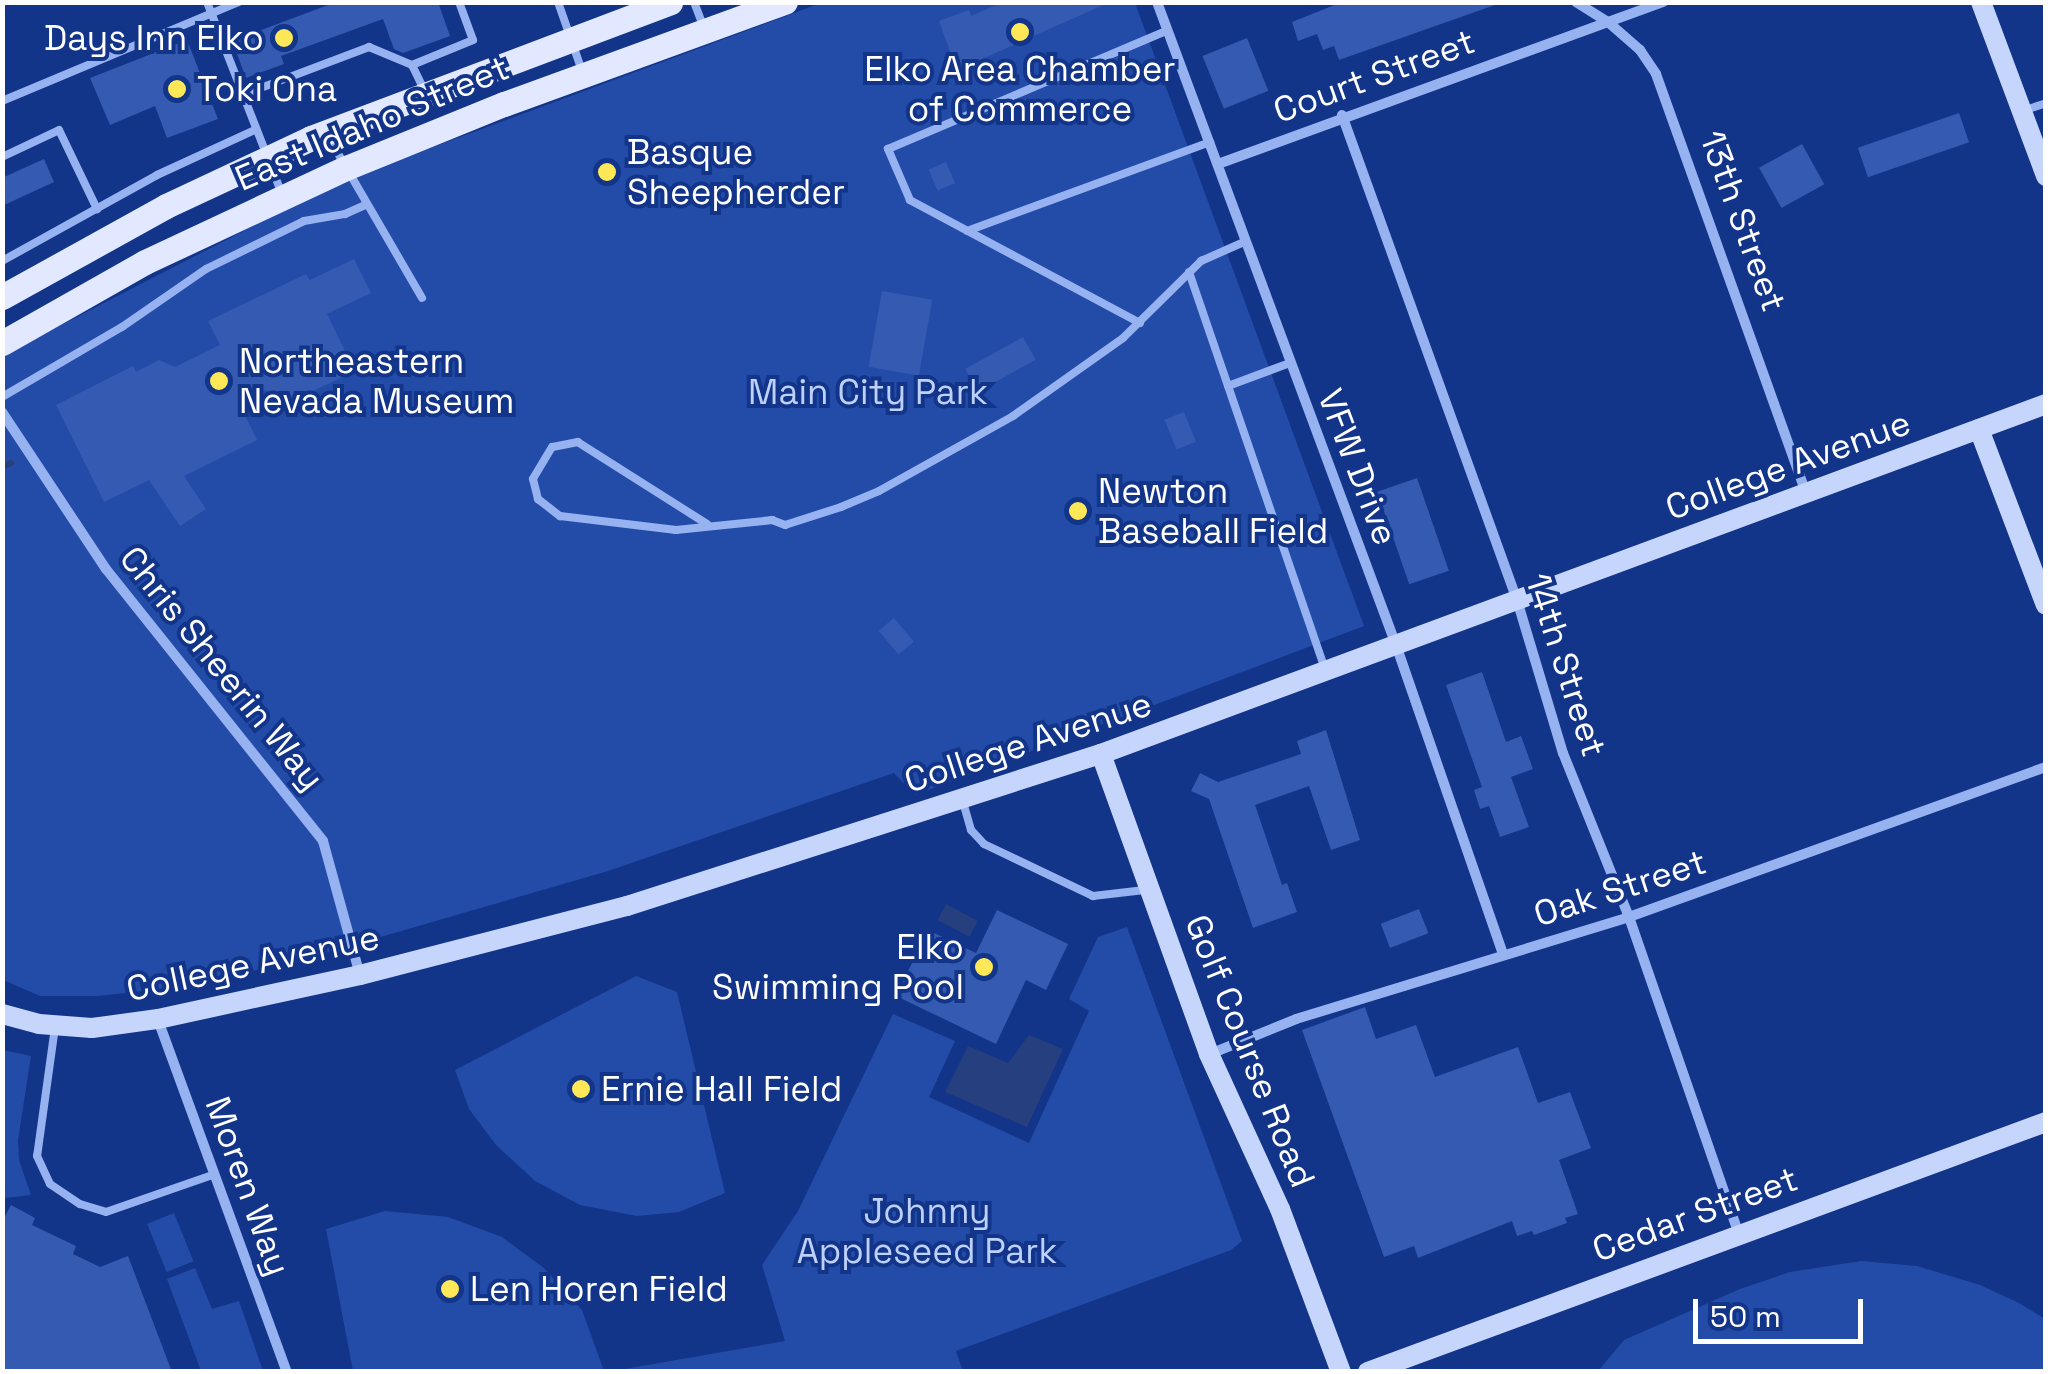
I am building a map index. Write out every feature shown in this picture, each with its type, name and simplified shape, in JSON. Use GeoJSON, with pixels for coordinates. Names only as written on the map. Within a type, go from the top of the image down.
{"type":"FeatureCollection","features":[{"type":"Feature","properties":{"kind":"main road","name":"East Idaho Street"},"geometry":{"type":"LineString","coordinates":[[2,297],[166,206],[267,158],[670,2]]}},
{"type":"Feature","properties":{"kind":"main road","name":"East Idaho Street"},"geometry":{"type":"LineString","coordinates":[[2,344],[145,262],[346,168],[785,2]]}},
{"type":"Feature","properties":{"kind":"street","name":"VFW Drive"},"geometry":{"type":"LineString","coordinates":[[1156,2],[1396,645],[1503,954]]}},
{"type":"Feature","properties":{"kind":"street","name":"13th Street"},"geometry":{"type":"LineString","coordinates":[[1576,2],[1608,22],[1640,50],[1656,74],[1806,493]]}},
{"type":"Feature","properties":{"kind":"street","name":"Court Street"},"geometry":{"type":"LineString","coordinates":[[1218,164],[1342,115],[1663,2]]}},
{"type":"Feature","properties":{"kind":"street"},"geometry":{"type":"LineString","coordinates":[[1981,2],[2046,176]]}},
{"type":"Feature","properties":{"kind":"street","name":"14th Street"},"geometry":{"type":"LineString","coordinates":[[1342,115],[1517,600],[1563,753],[1629,917],[1738,1232]]}},
{"type":"Feature","properties":{"kind":"street","name":"College Avenue"},"geometry":{"type":"LineString","coordinates":[[2,1014],[55,1026],[92,1028],[158,1019],[360,975],[627,906],[1101,754],[2046,404]]}},
{"type":"Feature","properties":{"kind":"street","name":"Chris Sheerin Way"},"geometry":{"type":"LineString","coordinates":[[2,412],[106,569],[323,841],[360,975]]}},
{"type":"Feature","properties":{"kind":"street"},"geometry":{"type":"LineString","coordinates":[[1980,429],[2046,605]]}},
{"type":"Feature","properties":{"kind":"street","name":"Golf Course Road"},"geometry":{"type":"LineString","coordinates":[[1101,754],[1210,1054],[1280,1209],[1341,1372]]}},
{"type":"Feature","properties":{"kind":"street","name":"Oak Street"},"geometry":{"type":"LineString","coordinates":[[1210,1054],[1296,1019],[1629,917],[2046,767]]}},
{"type":"Feature","properties":{"kind":"street","name":"Moren Way"},"geometry":{"type":"LineString","coordinates":[[158,1019],[287,1372]]}},
{"type":"Feature","properties":{"kind":"street","name":"Cedar Street"},"geometry":{"type":"LineString","coordinates":[[1368,1372],[1738,1232],[2046,1122]]}},
{"type":"Feature","properties":{"kind":"lane"},"geometry":{"type":"LineString","coordinates":[[207,2],[282,196]]}},
{"type":"Feature","properties":{"kind":"lane"},"geometry":{"type":"LineString","coordinates":[[2,101],[238,2]]}},
{"type":"Feature","properties":{"kind":"lane"},"geometry":{"type":"LineString","coordinates":[[412,65],[473,40],[459,2]]}},
{"type":"Feature","properties":{"kind":"lane"},"geometry":{"type":"LineString","coordinates":[[558,2],[584,75]]}},
{"type":"Feature","properties":{"kind":"lane"},"geometry":{"type":"LineString","coordinates":[[694,2],[705,32]]}},
{"type":"Feature","properties":{"kind":"lane"},"geometry":{"type":"LineString","coordinates":[[1140,322],[910,200],[888,150],[1168,30]]}},
{"type":"Feature","properties":{"kind":"lane"},"geometry":{"type":"LineString","coordinates":[[242,94],[368,46],[412,65],[425,94]]}},
{"type":"Feature","properties":{"kind":"lane"},"geometry":{"type":"LineString","coordinates":[[2022,111],[2046,102]]}},
{"type":"Feature","properties":{"kind":"lane"},"geometry":{"type":"LineString","coordinates":[[2,157],[59,130],[96,209]]}},
{"type":"Feature","properties":{"kind":"lane"},"geometry":{"type":"LineString","coordinates":[[2,261],[96,209],[256,130]]}},
{"type":"Feature","properties":{"kind":"lane"},"geometry":{"type":"LineString","coordinates":[[326,132],[422,298]]}},
{"type":"Feature","properties":{"kind":"lane"},"geometry":{"type":"LineString","coordinates":[[967,230],[1210,142]]}},
{"type":"Feature","properties":{"kind":"lane"},"geometry":{"type":"LineString","coordinates":[[2,398],[122,328],[206,269],[304,221],[345,214],[367,204]]}},
{"type":"Feature","properties":{"kind":"lane"},"geometry":{"type":"LineString","coordinates":[[707,524],[578,442],[552,447],[534,479],[538,499],[560,516],[676,530],[772,520],[785,525],[879,491],[1013,416],[1140,322],[1206,258],[1244,242]]}},
{"type":"Feature","properties":{"kind":"lane"},"geometry":{"type":"LineString","coordinates":[[1189,272],[1325,671]]}},
{"type":"Feature","properties":{"kind":"lane"},"geometry":{"type":"LineString","coordinates":[[1228,386],[1290,363]]}},
{"type":"Feature","properties":{"kind":"lane"},"geometry":{"type":"LineString","coordinates":[[962,799],[972,830],[984,844],[999,852],[1092,896],[1150,889]]}},
{"type":"Feature","properties":{"kind":"lane"},"geometry":{"type":"LineString","coordinates":[[55,1026],[38,1156],[50,1184],[80,1204],[106,1212],[215,1174]]}},
{"type":"Feature","properties":{"kind":"green space","name":"Main City Park"},"geometry":{"type":"Polygon","coordinates":[[[821,3],[1135,3],[1364,626],[915,795],[894,773],[608,871],[315,956],[195,985],[99,996],[40,996],[3,980],[3,355],[296,204],[409,156],[821,3]]]}},
{"type":"Feature","properties":{"kind":"green space","name":"Johnny Appleseed Park"},"geometry":{"type":"Polygon","coordinates":[[[1127,927],[1242,1241],[1231,1250],[956,1351],[963,1371],[613,1371],[785,1341],[762,1265],[798,1211],[893,1014],[955,1041],[929,1097],[1029,1143],[1089,1011],[1069,999],[1098,937],[1127,927]]]}},
{"type":"Feature","properties":{"kind":"green space","name":"Ernie Hall Field"},"geometry":{"type":"Polygon","coordinates":[[[636,976],[677,992],[725,1193],[679,1212],[637,1216],[580,1205],[535,1181],[496,1145],[469,1109],[455,1070],[636,976]]]}},
{"type":"Feature","properties":{"kind":"green space"},"geometry":{"type":"Polygon","coordinates":[[[3,1050],[31,1056],[18,1140],[19,1160],[31,1195],[5,1198],[3,1050]]]}},
{"type":"Feature","properties":{"kind":"green space","name":"Len Horen Field"},"geometry":{"type":"Polygon","coordinates":[[[385,1211],[448,1217],[502,1237],[544,1268],[582,1310],[604,1371],[353,1371],[326,1229],[385,1211]]]}},
{"type":"Feature","properties":{"kind":"green space"},"geometry":{"type":"Polygon","coordinates":[[[174,1213],[193,1261],[167,1272],[147,1224],[174,1213]]]}},
{"type":"Feature","properties":{"kind":"green space"},"geometry":{"type":"Polygon","coordinates":[[[1861,1261],[1917,1266],[1980,1285],[2019,1303],[2045,1319],[2045,1371],[1598,1371],[1624,1340],[1740,1289],[1790,1272],[1861,1261]]]}},
{"type":"Feature","properties":{"kind":"green space"},"geometry":{"type":"Polygon","coordinates":[[[195,1268],[212,1309],[239,1301],[263,1371],[201,1371],[167,1279],[195,1268]]]}},
{"type":"Feature","properties":{"kind":"shaded area"},"geometry":{"type":"Polygon","coordinates":[[[946,904],[978,921],[969,937],[938,920],[946,904]]]}},
{"type":"Feature","properties":{"kind":"shaded area"},"geometry":{"type":"Polygon","coordinates":[[[1029,1035],[1063,1049],[1027,1127],[945,1092],[968,1046],[1008,1063],[1029,1035]]]}},
{"type":"Feature","properties":{"kind":"building","name":"Days Inn Elko"},"geometry":{"type":"Polygon","coordinates":[[[336,2],[438,2],[450,36],[403,53],[394,49],[383,19],[281,56],[284,64],[246,78],[232,41],[336,2]]]}},
{"type":"Feature","properties":{"kind":"building"},"geometry":{"type":"Polygon","coordinates":[[[1003,2],[1108,3],[957,70],[939,21],[969,10],[971,16],[1003,2]]]}},
{"type":"Feature","properties":{"kind":"building"},"geometry":{"type":"Polygon","coordinates":[[[1342,2],[1495,5],[1339,60],[1334,46],[1323,50],[1317,34],[1298,41],[1292,22],[1342,2]]]}},
{"type":"Feature","properties":{"kind":"building"},"geometry":{"type":"Polygon","coordinates":[[[1247,38],[1268,91],[1224,109],[1202,56],[1247,38]]]}},
{"type":"Feature","properties":{"kind":"building","name":"Toki Ona"},"geometry":{"type":"Polygon","coordinates":[[[187,40],[218,119],[167,138],[155,106],[110,125],[90,78],[187,40]]]}},
{"type":"Feature","properties":{"kind":"building"},"geometry":{"type":"Polygon","coordinates":[[[1959,113],[1969,142],[1868,177],[1858,148],[1959,113]]]}},
{"type":"Feature","properties":{"kind":"building"},"geometry":{"type":"Polygon","coordinates":[[[1802,144],[1824,184],[1781,208],[1759,168],[1802,144]]]}},
{"type":"Feature","properties":{"kind":"building"},"geometry":{"type":"Polygon","coordinates":[[[44,159],[54,182],[2,206],[2,178],[44,159]]]}},
{"type":"Feature","properties":{"kind":"building"},"geometry":{"type":"Polygon","coordinates":[[[946,162],[955,183],[937,191],[929,169],[946,162]]]}},
{"type":"Feature","properties":{"kind":"building","name":"Northeastern Nevada Museum"},"geometry":{"type":"Polygon","coordinates":[[[354,259],[371,293],[327,314],[355,371],[296,399],[265,390],[239,403],[257,440],[184,476],[206,509],[180,526],[149,480],[104,502],[56,405],[133,366],[136,372],[159,360],[175,367],[220,345],[208,321],[306,274],[310,280],[354,259]]]}},
{"type":"Feature","properties":{"kind":"building"},"geometry":{"type":"Polygon","coordinates":[[[882,291],[932,300],[919,376],[869,367],[882,291]]]}},
{"type":"Feature","properties":{"kind":"building"},"geometry":{"type":"Polygon","coordinates":[[[1023,337],[1036,360],[978,392],[965,369],[1023,337]]]}},
{"type":"Feature","properties":{"kind":"building"},"geometry":{"type":"Polygon","coordinates":[[[1184,412],[1196,442],[1177,450],[1165,420],[1184,412]]]}},
{"type":"Feature","properties":{"kind":"building"},"geometry":{"type":"Polygon","coordinates":[[[1417,478],[1449,571],[1409,584],[1377,492],[1417,478]]]}},
{"type":"Feature","properties":{"kind":"building"},"geometry":{"type":"Polygon","coordinates":[[[894,618],[914,642],[899,655],[879,631],[894,618]]]}},
{"type":"Feature","properties":{"kind":"building"},"geometry":{"type":"Polygon","coordinates":[[[1482,672],[1506,742],[1521,736],[1533,769],[1511,777],[1529,827],[1500,837],[1489,806],[1480,809],[1474,790],[1482,787],[1446,685],[1482,672]]]}},
{"type":"Feature","properties":{"kind":"building"},"geometry":{"type":"Polygon","coordinates":[[[1326,730],[1360,840],[1331,850],[1309,786],[1255,805],[1282,885],[1287,883],[1297,912],[1253,928],[1209,799],[1191,791],[1200,773],[1218,782],[1301,754],[1297,741],[1326,730]]]}},
{"type":"Feature","properties":{"kind":"building"},"geometry":{"type":"Polygon","coordinates":[[[1419,909],[1428,933],[1390,948],[1381,924],[1419,909]]]}},
{"type":"Feature","properties":{"kind":"building","name":"Elko Swimming Pool"},"geometry":{"type":"Polygon","coordinates":[[[997,910],[1068,944],[1046,990],[1026,980],[996,1044],[896,996],[928,930],[976,953],[997,910]]]}},
{"type":"Feature","properties":{"kind":"building"},"geometry":{"type":"Polygon","coordinates":[[[1365,1007],[1376,1039],[1416,1025],[1435,1077],[1518,1047],[1538,1103],[1570,1092],[1591,1148],[1559,1160],[1578,1214],[1565,1218],[1567,1223],[1534,1235],[1532,1231],[1517,1236],[1512,1221],[1418,1258],[1414,1246],[1384,1257],[1302,1030],[1365,1007]]]}},
{"type":"Feature","properties":{"kind":"building"},"geometry":{"type":"Polygon","coordinates":[[[11,1205],[35,1218],[32,1225],[76,1246],[73,1254],[100,1267],[128,1256],[172,1372],[2,1372],[2,1222],[11,1205]]]}},
{"type":"Feature","properties":{"kind":"waterway"},"geometry":{"type":"LineString","coordinates":[[2,467],[11,463]]}},
{"type":"Feature","properties":{"kind":"place","name":"Elko Area Chamber of Commerce"},"geometry":{"type":"Point","coordinates":[1020,32]}},
{"type":"Feature","properties":{"kind":"place","name":"Days Inn Elko"},"geometry":{"type":"Point","coordinates":[284,38]}},
{"type":"Feature","properties":{"kind":"place","name":"Toki Ona"},"geometry":{"type":"Point","coordinates":[177,89]}},
{"type":"Feature","properties":{"kind":"place","name":"Basque Sheepherder"},"geometry":{"type":"Point","coordinates":[607,172]}},
{"type":"Feature","properties":{"kind":"place","name":"Northeastern Nevada Museum"},"geometry":{"type":"Point","coordinates":[219,381]}},
{"type":"Feature","properties":{"kind":"place","name":"Newton Baseball Field"},"geometry":{"type":"Point","coordinates":[1078,511]}},
{"type":"Feature","properties":{"kind":"place","name":"Elko Swimming Pool"},"geometry":{"type":"Point","coordinates":[984,967]}},
{"type":"Feature","properties":{"kind":"place","name":"Ernie Hall Field"},"geometry":{"type":"Point","coordinates":[581,1089]}},
{"type":"Feature","properties":{"kind":"place","name":"Len Horen Field"},"geometry":{"type":"Point","coordinates":[450,1289]}}]}
